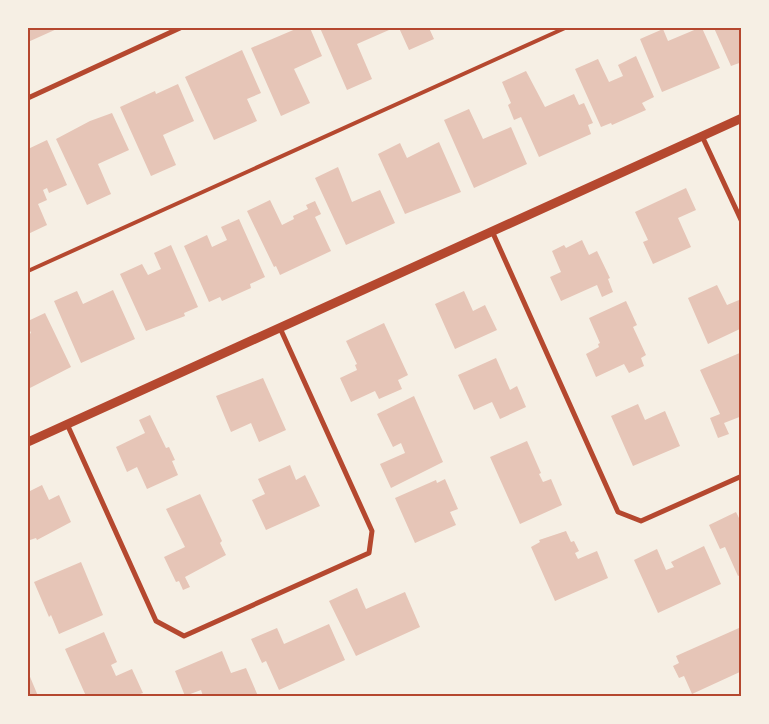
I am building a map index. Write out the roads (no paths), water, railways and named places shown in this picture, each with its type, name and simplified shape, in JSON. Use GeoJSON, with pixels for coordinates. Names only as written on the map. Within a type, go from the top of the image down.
{"type":"FeatureCollection","features":[{"type":"Feature","properties":{"kind":"street"},"geometry":{"type":"LineString","coordinates":[[28,98],[180,28]]}},
{"type":"Feature","properties":{"kind":"street"},"geometry":{"type":"LineString","coordinates":[[28,442],[742,118]]}},
{"type":"Feature","properties":{"kind":"street"},"geometry":{"type":"LineString","coordinates":[[702,136],[742,222]]}},
{"type":"Feature","properties":{"kind":"street"},"geometry":{"type":"LineString","coordinates":[[492,231],[618,512],[642,521],[742,476]]}},
{"type":"Feature","properties":{"kind":"street"},"geometry":{"type":"LineString","coordinates":[[67,424],[156,621],[184,636],[361,557],[369,553],[372,531],[280,328]]}},
{"type":"Feature","properties":{"kind":"lane"},"geometry":{"type":"LineString","coordinates":[[28,271],[565,28]]}}]}
